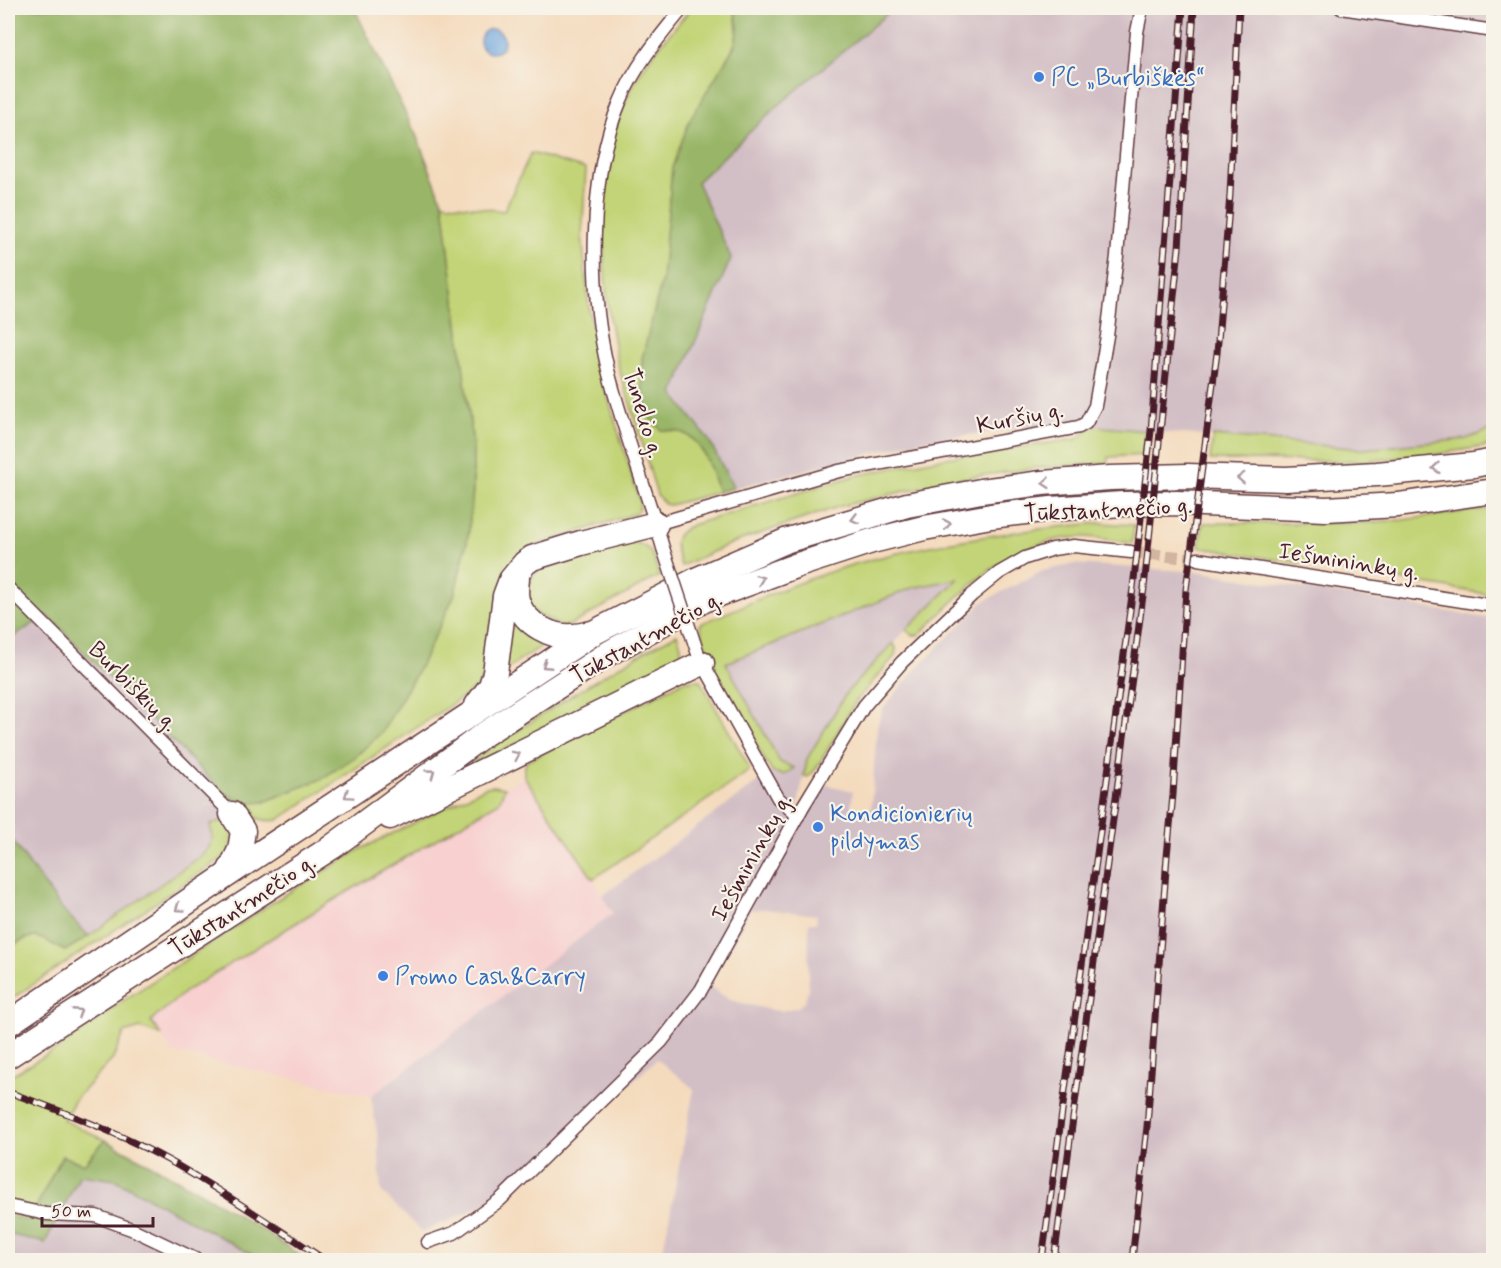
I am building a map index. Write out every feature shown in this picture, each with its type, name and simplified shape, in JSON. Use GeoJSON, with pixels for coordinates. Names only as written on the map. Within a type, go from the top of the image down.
{"type":"FeatureCollection","features":[{"type":"Feature","properties":{"kind":"highway","name":"Tūkstantmečio g."},"geometry":{"type":"LineString","coordinates":[[8,1024],[227,875],[594,632],[698,579],[788,540],[907,505],[1042,483],[1188,476],[1286,479],[1377,474],[1494,461]]}},
{"type":"Feature","properties":{"kind":"highway","name":"Tūkstantmečio g."},"geometry":{"type":"LineString","coordinates":[[8,1056],[332,847],[483,735],[609,653],[706,599],[872,541],[924,528],[991,516],[1122,504],[1177,503],[1326,509],[1398,505],[1494,491]]}},
{"type":"Feature","properties":{"kind":"highway"},"geometry":{"type":"LineString","coordinates":[[466,717],[482,700],[493,680],[498,660],[505,596],[518,571],[525,563],[532,558],[656,524]]}},
{"type":"Feature","properties":{"kind":"highway"},"geometry":{"type":"LineString","coordinates":[[518,571],[517,602],[532,623],[555,634],[572,637],[594,632]]}},
{"type":"Feature","properties":{"kind":"highway"},"geometry":{"type":"LineString","coordinates":[[332,847],[700,658]]}},
{"type":"Feature","properties":{"kind":"highway"},"geometry":{"type":"LineString","coordinates":[[232,814],[264,828],[296,830]]}},
{"type":"Feature","properties":{"kind":"highway"},"geometry":{"type":"LineString","coordinates":[[227,875],[240,850],[243,831],[232,814]]}},
{"type":"Feature","properties":{"kind":"street","name":"Kuršių g."},"geometry":{"type":"LineString","coordinates":[[656,524],[838,471],[1079,428],[1086,423],[1095,406],[1107,336],[1117,256],[1137,32],[1142,8]]}},
{"type":"Feature","properties":{"kind":"street"},"geometry":{"type":"LineString","coordinates":[[1341,8],[1494,31]]}},
{"type":"Feature","properties":{"kind":"street","name":"Tunelio g."},"geometry":{"type":"LineString","coordinates":[[677,10],[642,63],[620,102],[603,158],[596,218],[596,260],[603,344],[608,371],[700,658],[778,798],[798,816]]}},
{"type":"Feature","properties":{"kind":"street","name":"Iešmininkų g."},"geometry":{"type":"LineString","coordinates":[[428,1242],[454,1233],[500,1200],[661,1042],[701,990],[798,816],[864,706],[880,686],[972,595],[999,573],[1024,558],[1053,549],[1074,546],[1100,547],[1131,552]]}},
{"type":"Feature","properties":{"kind":"street","name":"Iešmininkų g."},"geometry":{"type":"LineString","coordinates":[[1198,559],[1494,606]]}},
{"type":"Feature","properties":{"kind":"street","name":"Burbiškių g."},"geometry":{"type":"LineString","coordinates":[[8,588],[232,814]]}},
{"type":"Feature","properties":{"kind":"street"},"geometry":{"type":"LineString","coordinates":[[8,1206],[46,1214],[96,1216],[134,1230],[197,1260]]}},
{"type":"Feature","properties":{"kind":"shaded area"},"geometry":{"type":"Polygon","coordinates":[[[894,8],[1493,8],[1493,429],[1466,439],[1363,449],[1147,431],[1069,422],[920,441],[734,488],[708,439],[672,394],[731,258],[697,182],[773,110],[894,8]]]}},
{"type":"Feature","properties":{"kind":"shaded area"},"geometry":{"type":"Polygon","coordinates":[[[1074,564],[1203,572],[1493,619],[1493,1260],[661,1260],[694,1089],[657,1059],[509,1195],[422,1232],[381,1191],[378,1139],[371,1096],[613,913],[602,896],[772,772],[784,775],[793,768],[780,762],[725,663],[912,588],[960,579],[906,630],[847,693],[807,759],[791,840],[823,784],[853,791],[851,808],[871,810],[877,727],[883,708],[918,667],[984,601],[1043,571],[1074,564]],[[764,909],[750,910],[709,986],[730,1000],[770,1010],[782,1011],[798,1007],[805,1001],[808,989],[809,922],[816,923],[817,915],[764,909]]]}},
{"type":"Feature","properties":{"kind":"shaded area"},"geometry":{"type":"Polygon","coordinates":[[[46,614],[236,804],[218,821],[210,825],[214,839],[212,845],[203,854],[89,936],[62,909],[8,835],[8,640],[46,614]]]}},
{"type":"Feature","properties":{"kind":"shaded area"},"geometry":{"type":"Polygon","coordinates":[[[524,776],[614,913],[371,1096],[172,1052],[151,1021],[186,991],[499,802],[505,788],[524,776]]]}},
{"type":"Feature","properties":{"kind":"shaded area"},"geometry":{"type":"Polygon","coordinates":[[[80,1175],[116,1180],[262,1260],[8,1260],[8,1234],[45,1243],[80,1175]]]}},
{"type":"Feature","properties":{"kind":"green space"},"geometry":{"type":"Polygon","coordinates":[[[8,8],[354,8],[417,137],[443,203],[473,446],[473,490],[468,537],[454,596],[420,667],[382,732],[355,757],[321,779],[264,802],[251,803],[225,794],[47,615],[8,640],[8,8]]]}},
{"type":"Feature","properties":{"kind":"green space"},"geometry":{"type":"Polygon","coordinates":[[[691,8],[734,8],[737,28],[735,43],[718,73],[654,314],[661,430],[680,432],[695,442],[705,457],[718,492],[670,505],[665,504],[657,495],[617,361],[606,289],[603,217],[611,146],[621,114],[634,84],[647,64],[691,8]]]}},
{"type":"Feature","properties":{"kind":"green space"},"geometry":{"type":"Polygon","coordinates":[[[734,8],[894,8],[773,110],[697,182],[731,258],[673,394],[708,439],[734,488],[718,492],[701,448],[695,441],[680,432],[661,430],[648,416],[642,392],[642,358],[662,280],[672,168],[690,119],[734,47],[738,28],[734,8]]]}},
{"type":"Feature","properties":{"kind":"green space"},"geometry":{"type":"Polygon","coordinates":[[[531,153],[586,169],[582,235],[589,310],[599,369],[640,502],[639,509],[634,514],[530,547],[486,673],[476,688],[278,820],[262,820],[243,809],[225,794],[251,803],[264,802],[321,779],[355,757],[382,731],[420,667],[454,596],[468,537],[473,490],[473,446],[443,203],[504,211],[531,153]]]}},
{"type":"Feature","properties":{"kind":"green space"},"geometry":{"type":"Polygon","coordinates":[[[1092,426],[1147,431],[1144,455],[1109,457],[1108,463],[1035,468],[956,479],[841,506],[735,542],[681,566],[675,541],[680,533],[692,525],[854,476],[932,460],[1077,439],[1092,426]]]}},
{"type":"Feature","properties":{"kind":"green space"},"geometry":{"type":"Polygon","coordinates":[[[1493,429],[1493,445],[1432,455],[1364,461],[1210,460],[1213,436],[1363,449],[1466,439],[1493,429]]]}},
{"type":"Feature","properties":{"kind":"green space"},"geometry":{"type":"Polygon","coordinates":[[[1493,508],[1493,595],[1199,547],[1203,523],[1359,523],[1403,520],[1493,508]]]}},
{"type":"Feature","properties":{"kind":"green space"},"geometry":{"type":"Polygon","coordinates":[[[1099,523],[1134,525],[1132,543],[1086,537],[1060,539],[1036,545],[1014,555],[973,583],[919,635],[913,635],[906,630],[958,579],[912,588],[726,663],[780,762],[794,768],[784,775],[772,772],[710,664],[700,624],[805,581],[848,566],[955,541],[1099,523]]]}},
{"type":"Feature","properties":{"kind":"green space"},"geometry":{"type":"Polygon","coordinates":[[[633,542],[649,550],[659,576],[572,624],[562,627],[527,608],[527,591],[530,581],[532,576],[542,568],[633,542]]]}},
{"type":"Feature","properties":{"kind":"green space"},"geometry":{"type":"Polygon","coordinates":[[[510,592],[546,643],[504,671],[510,592]]]}},
{"type":"Feature","properties":{"kind":"green space"},"geometry":{"type":"Polygon","coordinates":[[[677,634],[682,651],[674,667],[449,777],[589,684],[677,634]]]}},
{"type":"Feature","properties":{"kind":"green space"},"geometry":{"type":"Polygon","coordinates":[[[893,643],[896,648],[895,656],[856,701],[816,769],[808,777],[804,776],[807,759],[847,692],[893,643]]]}},
{"type":"Feature","properties":{"kind":"green space"},"geometry":{"type":"Polygon","coordinates":[[[700,680],[748,765],[749,771],[593,879],[524,776],[527,761],[684,681],[700,680]]]}},
{"type":"Feature","properties":{"kind":"green space"},"geometry":{"type":"Polygon","coordinates":[[[486,787],[505,788],[499,802],[186,991],[151,1021],[161,1035],[140,1028],[124,1033],[113,1059],[76,1098],[63,1120],[105,1140],[84,1164],[62,1156],[29,1221],[8,1216],[8,1077],[57,1049],[127,998],[278,899],[357,851],[486,787]]]}},
{"type":"Feature","properties":{"kind":"green space"},"geometry":{"type":"Polygon","coordinates":[[[225,820],[234,824],[230,853],[8,1001],[8,949],[24,939],[36,937],[65,951],[203,854],[212,841],[210,825],[225,820]]]}},
{"type":"Feature","properties":{"kind":"green space"},"geometry":{"type":"Polygon","coordinates":[[[8,835],[62,909],[89,936],[65,951],[36,937],[24,939],[8,949],[8,835]]]}},
{"type":"Feature","properties":{"kind":"green space"},"geometry":{"type":"Polygon","coordinates":[[[105,1140],[182,1182],[306,1260],[262,1260],[116,1180],[80,1175],[45,1243],[8,1234],[8,1216],[29,1221],[62,1156],[84,1164],[105,1140]]]}},
{"type":"Feature","properties":{"kind":"water"},"geometry":{"type":"Polygon","coordinates":[[[492,29],[501,32],[504,41],[501,50],[492,53],[483,50],[480,41],[483,32],[492,29]]]}},
{"type":"Feature","properties":{"kind":"tunnel"},"geometry":{"type":"LineString","coordinates":[[1131,552],[1198,559]]}},
{"type":"Feature","properties":{"kind":"railway"},"geometry":{"type":"LineString","coordinates":[[1042,1260],[1133,588],[1151,431],[1183,8]]}},
{"type":"Feature","properties":{"kind":"railway"},"geometry":{"type":"LineString","coordinates":[[1054,1260],[1144,588],[1179,248],[1194,8]]}},
{"type":"Feature","properties":{"kind":"railway"},"geometry":{"type":"LineString","coordinates":[[1132,1260],[1147,1127],[1173,795],[1186,590],[1217,353],[1230,195],[1239,8]]}},
{"type":"Feature","properties":{"kind":"railway"},"geometry":{"type":"LineString","coordinates":[[8,1092],[93,1124],[155,1153],[232,1199],[325,1260]]}},
{"type":"Feature","properties":{"kind":"place","name":"PC „Burbiškės“"},"geometry":{"type":"Point","coordinates":[1039,77]}},
{"type":"Feature","properties":{"kind":"place","name":"Kondicionierių pildymas"},"geometry":{"type":"Point","coordinates":[818,827]}},
{"type":"Feature","properties":{"kind":"place","name":"Promo Cash&Carry"},"geometry":{"type":"Point","coordinates":[383,976]}}]}
